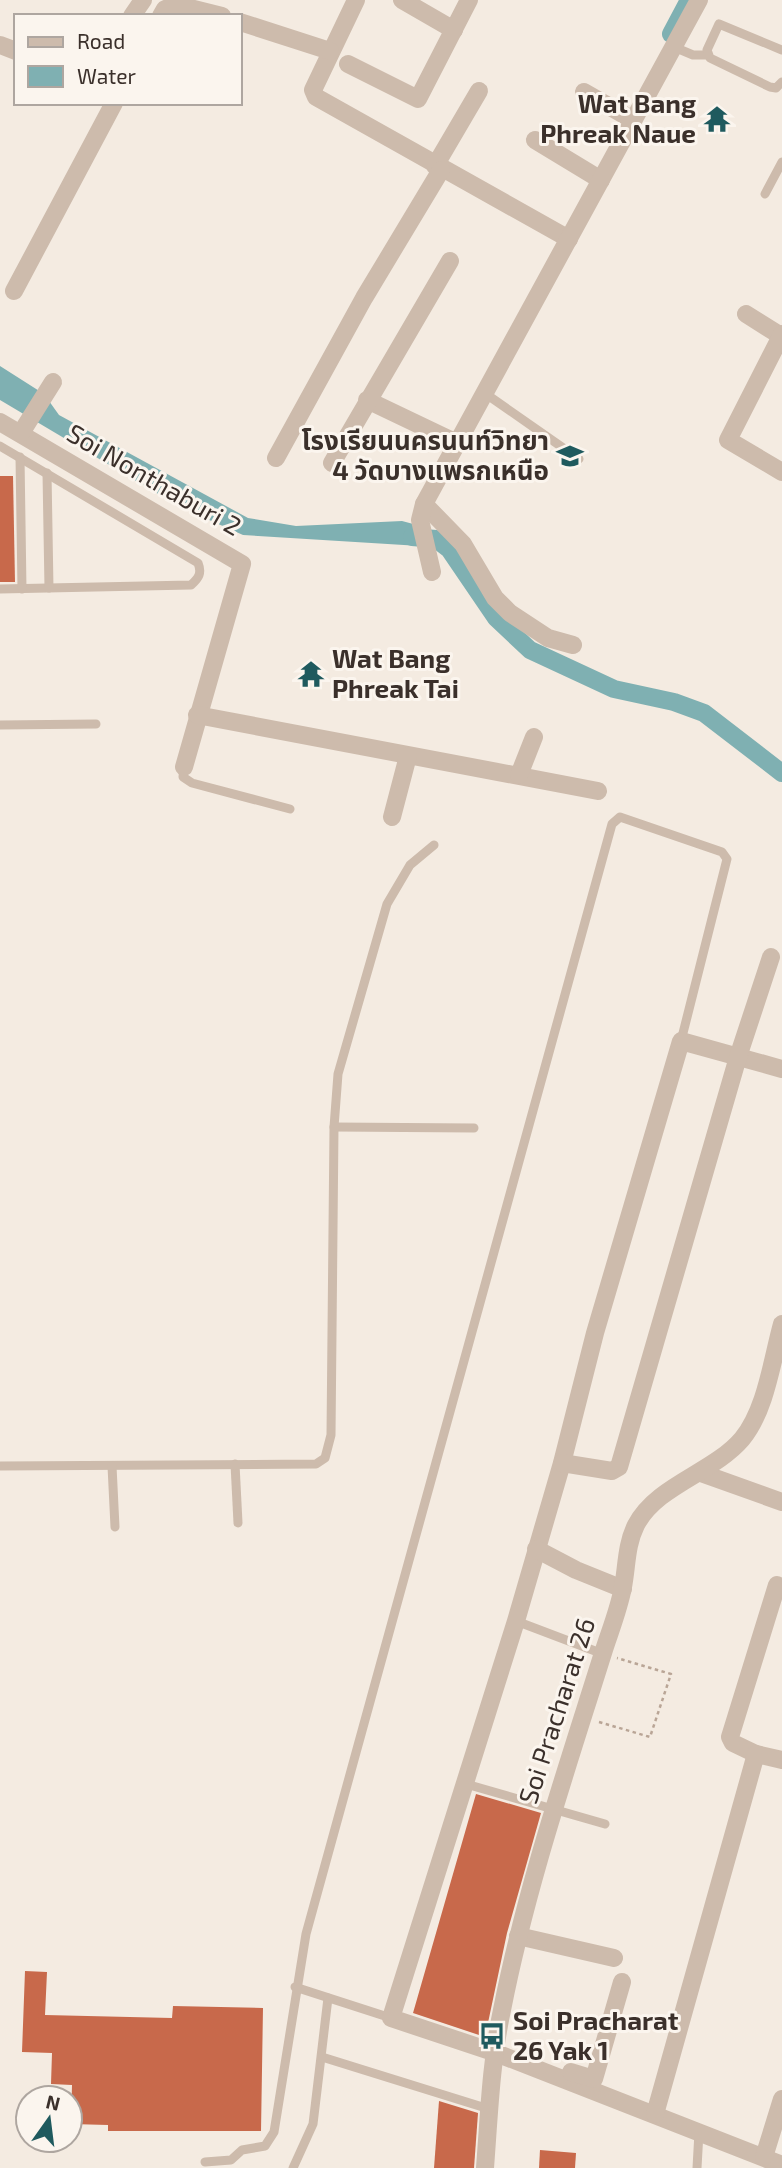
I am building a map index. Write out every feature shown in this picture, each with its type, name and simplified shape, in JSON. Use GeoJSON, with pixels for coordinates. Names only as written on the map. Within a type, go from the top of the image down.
{"type":"FeatureCollection","features":[{"type":"Feature","properties":{"kind":"street"},"geometry":{"type":"LineString","coordinates":[[356,0],[313,90],[316,97],[438,168],[569,239]]}},
{"type":"Feature","properties":{"kind":"street"},"geometry":{"type":"LineString","coordinates":[[402,0],[454,30]]}},
{"type":"Feature","properties":{"kind":"street"},"geometry":{"type":"LineString","coordinates":[[348,64],[418,99],[470,0]]}},
{"type":"Feature","properties":{"kind":"street"},"geometry":{"type":"LineString","coordinates":[[432,572],[422,512],[569,239],[594,175],[625,116],[674,47],[699,0]]}},
{"type":"Feature","properties":{"kind":"street"},"geometry":{"type":"LineString","coordinates":[[162,14],[165,9],[178,5],[214,14]]}},
{"type":"Feature","properties":{"kind":"street"},"geometry":{"type":"LineString","coordinates":[[242,23],[330,51]]}},
{"type":"Feature","properties":{"kind":"street"},"geometry":{"type":"LineString","coordinates":[[276,458],[479,91]]}},
{"type":"Feature","properties":{"kind":"street"},"geometry":{"type":"LineString","coordinates":[[584,92],[625,116]]}},
{"type":"Feature","properties":{"kind":"street"},"geometry":{"type":"LineString","coordinates":[[14,291],[113,105]]}},
{"type":"Feature","properties":{"kind":"street"},"geometry":{"type":"LineString","coordinates":[[535,140],[594,175]]}},
{"type":"Feature","properties":{"kind":"street"},"geometry":{"type":"LineString","coordinates":[[332,463],[450,261]]}},
{"type":"Feature","properties":{"kind":"street"},"geometry":{"type":"LineString","coordinates":[[746,314],[782,335],[729,440],[782,472]]}},
{"type":"Feature","properties":{"kind":"street"},"geometry":{"type":"LineString","coordinates":[[23,429],[50,386]]}},
{"type":"Feature","properties":{"kind":"street"},"geometry":{"type":"LineString","coordinates":[[367,400],[457,443]]}},
{"type":"Feature","properties":{"kind":"street","name":"Soi Nonthaburi 2"},"geometry":{"type":"LineString","coordinates":[[0,422],[23,429],[242,564],[184,767]]}},
{"type":"Feature","properties":{"kind":"street"},"geometry":{"type":"LineString","coordinates":[[422,512],[463,544],[489,589],[510,613],[548,638],[573,645]]}},
{"type":"Feature","properties":{"kind":"street"},"geometry":{"type":"LineString","coordinates":[[197,715],[598,791]]}},
{"type":"Feature","properties":{"kind":"street"},"geometry":{"type":"LineString","coordinates":[[519,775],[534,737]]}},
{"type":"Feature","properties":{"kind":"street"},"geometry":{"type":"LineString","coordinates":[[392,817],[408,756]]}},
{"type":"Feature","properties":{"kind":"street"},"geometry":{"type":"LineString","coordinates":[[562,1463],[612,1471],[619,1467],[738,1056],[771,957]]}},
{"type":"Feature","properties":{"kind":"street"},"geometry":{"type":"LineString","coordinates":[[622,1982],[594,2079],[569,2077],[513,2062],[496,2053],[391,2018],[516,1621],[562,1463],[595,1333],[681,1041],[782,1069]]}},
{"type":"Feature","properties":{"kind":"street","name":"Soi Pracharat 26"},"geometry":{"type":"LineString","coordinates":[[485,2168],[501,2012],[518,1936],[552,1810],[623,1589],[629,1540],[637,1522],[654,1503],[727,1453],[752,1423],[782,1324]]}},
{"type":"Feature","properties":{"kind":"street"},"geometry":{"type":"LineString","coordinates":[[701,1473],[782,1502]]}},
{"type":"Feature","properties":{"kind":"street"},"geometry":{"type":"LineString","coordinates":[[536,1549],[576,1570],[623,1589]]}},
{"type":"Feature","properties":{"kind":"street"},"geometry":{"type":"LineString","coordinates":[[777,1585],[730,1737],[733,1743],[755,1754],[782,1760]]}},
{"type":"Feature","properties":{"kind":"street"},"geometry":{"type":"LineString","coordinates":[[655,2114],[755,1754]]}},
{"type":"Feature","properties":{"kind":"street"},"geometry":{"type":"LineString","coordinates":[[518,1936],[614,1958]]}},
{"type":"Feature","properties":{"kind":"street"},"geometry":{"type":"LineString","coordinates":[[541,2064],[782,2165]]}},
{"type":"Feature","properties":{"kind":"street"},"geometry":{"type":"LineString","coordinates":[[764,2157],[782,2099]]}},
{"type":"Feature","properties":{"kind":"lane"},"geometry":{"type":"LineString","coordinates":[[707,55],[709,39],[719,24],[782,50]]}},
{"type":"Feature","properties":{"kind":"lane"},"geometry":{"type":"LineString","coordinates":[[674,47],[693,55],[707,55],[770,87],[776,88],[782,82]]}},
{"type":"Feature","properties":{"kind":"lane"},"geometry":{"type":"LineString","coordinates":[[765,194],[782,162]]}},
{"type":"Feature","properties":{"kind":"lane"},"geometry":{"type":"LineString","coordinates":[[486,394],[579,460]]}},
{"type":"Feature","properties":{"kind":"lane"},"geometry":{"type":"LineString","coordinates":[[0,446],[198,563],[201,569],[198,579],[191,585],[0,589]]}},
{"type":"Feature","properties":{"kind":"lane"},"geometry":{"type":"LineString","coordinates":[[20,457],[22,589]]}},
{"type":"Feature","properties":{"kind":"lane"},"geometry":{"type":"LineString","coordinates":[[47,473],[49,588]]}},
{"type":"Feature","properties":{"kind":"lane"},"geometry":{"type":"LineString","coordinates":[[0,725],[96,724]]}},
{"type":"Feature","properties":{"kind":"lane"},"geometry":{"type":"LineString","coordinates":[[184,767],[183,777],[192,783],[290,809]]}},
{"type":"Feature","properties":{"kind":"lane"},"geometry":{"type":"LineString","coordinates":[[205,2162],[231,2160],[242,2150],[265,2146],[270,2142],[306,1934],[612,824],[620,817],[722,852],[727,859],[681,1041]]}},
{"type":"Feature","properties":{"kind":"lane"},"geometry":{"type":"LineString","coordinates":[[0,1466],[316,1464],[322,1462],[328,1454],[332,1409],[334,1127],[338,1074],[387,904],[410,865],[434,845]]}},
{"type":"Feature","properties":{"kind":"lane"},"geometry":{"type":"LineString","coordinates":[[334,1127],[474,1128]]}},
{"type":"Feature","properties":{"kind":"lane"},"geometry":{"type":"LineString","coordinates":[[235,1464],[238,1523]]}},
{"type":"Feature","properties":{"kind":"lane"},"geometry":{"type":"LineString","coordinates":[[112,1466],[115,1527]]}},
{"type":"Feature","properties":{"kind":"lane"},"geometry":{"type":"LineString","coordinates":[[516,1621],[603,1654]]}},
{"type":"Feature","properties":{"kind":"lane"},"geometry":{"type":"LineString","coordinates":[[466,1784],[605,1824]]}},
{"type":"Feature","properties":{"kind":"lane"},"geometry":{"type":"LineString","coordinates":[[295,1987],[391,2018]]}},
{"type":"Feature","properties":{"kind":"lane"},"geometry":{"type":"LineString","coordinates":[[293,2168],[313,2124],[328,1998]]}},
{"type":"Feature","properties":{"kind":"lane"},"geometry":{"type":"LineString","coordinates":[[322,2057],[489,2109]]}},
{"type":"Feature","properties":{"kind":"lane"},"geometry":{"type":"LineString","coordinates":[[697,2168],[699,2132]]}},
{"type":"Feature","properties":{"kind":"path"},"geometry":{"type":"LineString","coordinates":[[582,1717],[650,1737],[671,1674],[603,1654]]}},
{"type":"Feature","properties":{"kind":"water"},"geometry":{"type":"Polygon","coordinates":[[[0,366],[44,394],[59,415],[248,518],[296,526],[402,521],[417,525],[420,546],[243,535],[180,507],[0,400],[0,366]]]}},
{"type":"Feature","properties":{"kind":"building"},"geometry":{"type":"Polygon","coordinates":[[[0,476],[13,476],[15,582],[0,582],[0,476]]]}},
{"type":"Feature","properties":{"kind":"building"},"geometry":{"type":"Polygon","coordinates":[[[476,1794],[541,1813],[507,1933],[485,2037],[413,2013],[476,1794]]]}},
{"type":"Feature","properties":{"kind":"building"},"geometry":{"type":"Polygon","coordinates":[[[25,1971],[47,1972],[45,2015],[172,2018],[173,2006],[263,2008],[261,2131],[108,2131],[108,2125],[84,2124],[84,2084],[51,2084],[52,2053],[22,2052],[25,1971]]]}},
{"type":"Feature","properties":{"kind":"building"},"geometry":{"type":"Polygon","coordinates":[[[439,2101],[478,2113],[474,2168],[434,2168],[439,2101]]]}},
{"type":"Feature","properties":{"kind":"building"},"geometry":{"type":"Polygon","coordinates":[[[540,2150],[576,2153],[575,2168],[539,2168],[540,2150]]]}},
{"type":"Feature","properties":{"kind":"waterway"},"geometry":{"type":"LineString","coordinates":[[671,34],[689,0]]}},
{"type":"Feature","properties":{"kind":"waterway"},"geometry":{"type":"LineString","coordinates":[[412,537],[436,539],[449,549],[496,618],[530,650],[614,689],[674,702],[704,713],[782,773]]}},
{"type":"Feature","properties":{"kind":"place","name":"Wat Bang Phreak Naue"},"geometry":{"type":"Point","coordinates":[717,119]}},
{"type":"Feature","properties":{"kind":"place","name":"โรงเรียนนครนนท์วิทยา 4 วัดบางแพรกเหนือ"},"geometry":{"type":"Point","coordinates":[570,456]}},
{"type":"Feature","properties":{"kind":"place","name":"Wat Bang Phreak Tai"},"geometry":{"type":"Point","coordinates":[311,674]}},
{"type":"Feature","properties":{"kind":"place","name":"Soi Pracharat 26 Yak 1"},"geometry":{"type":"Point","coordinates":[492,2036]}}]}
